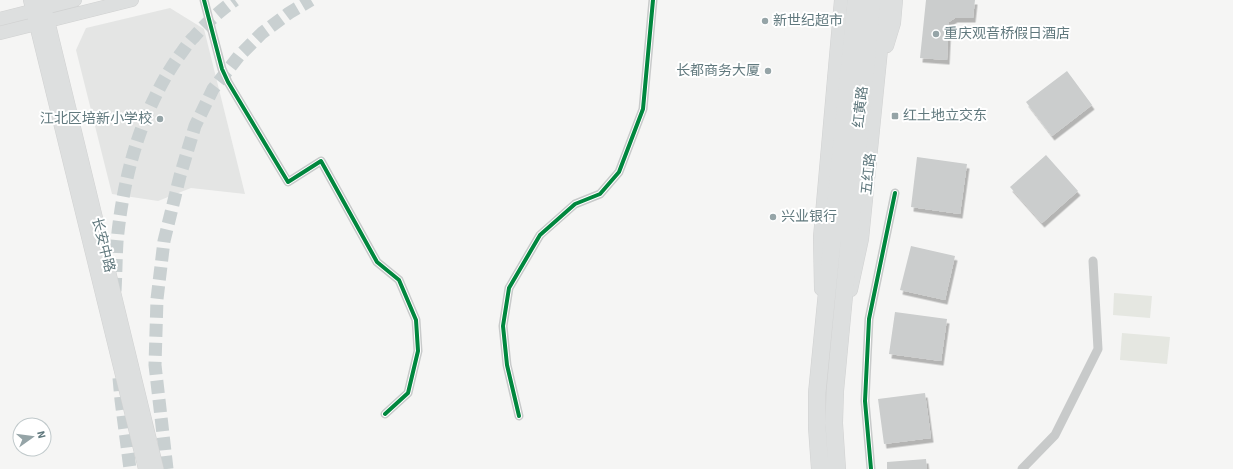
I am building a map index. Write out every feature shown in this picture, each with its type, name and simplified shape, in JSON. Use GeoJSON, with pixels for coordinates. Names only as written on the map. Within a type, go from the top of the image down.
{"type":"FeatureCollection","features":[{"type":"Feature","properties":{"kind":"highway","name":"红黄路"},"geometry":{"type":"LineString","coordinates":[[840,238],[856,0]]}},
{"type":"Feature","properties":{"kind":"highway","name":"红黄路"},"geometry":{"type":"LineString","coordinates":[[840,238],[880,2]]}},
{"type":"Feature","properties":{"kind":"highway"},"geometry":{"type":"LineString","coordinates":[[820,469],[817,427],[817,393],[821,346],[840,238]]}},
{"type":"Feature","properties":{"kind":"highway","name":"五红路"},"geometry":{"type":"LineString","coordinates":[[837,469],[834,423],[834,392],[838,346],[840,238]]}},
{"type":"Feature","properties":{"kind":"main road"},"geometry":{"type":"LineString","coordinates":[[0,18],[38,4],[75,0]]}},
{"type":"Feature","properties":{"kind":"main road"},"geometry":{"type":"LineString","coordinates":[[0,33],[132,0]]}},
{"type":"Feature","properties":{"kind":"main road"},"geometry":{"type":"LineString","coordinates":[[879,74],[894,24],[896,0]]}},
{"type":"Feature","properties":{"kind":"main road"},"geometry":{"type":"LineString","coordinates":[[821,346],[820,237],[841,1]]}},
{"type":"Feature","properties":{"kind":"main road","name":"五红路"},"geometry":{"type":"LineString","coordinates":[[838,346],[862,239],[879,74],[880,2]]}},
{"type":"Feature","properties":{"kind":"main road"},"geometry":{"type":"LineString","coordinates":[[38,4],[42,22]]}},
{"type":"Feature","properties":{"kind":"main road","name":"长安中路"},"geometry":{"type":"LineString","coordinates":[[42,22],[145,469]]}},
{"type":"Feature","properties":{"kind":"main road","name":"长安中路"},"geometry":{"type":"LineString","coordinates":[[42,22],[158,469]]}},
{"type":"Feature","properties":{"kind":"street"},"geometry":{"type":"LineString","coordinates":[[204,0],[222,69],[228,82],[288,182],[321,161],[377,262],[399,280],[416,320],[418,351],[408,392],[386,414]]}},
{"type":"Feature","properties":{"kind":"street"},"geometry":{"type":"LineString","coordinates":[[519,416],[507,365],[503,326],[509,288],[540,235],[575,204],[600,194],[619,172],[643,109],[653,0]]}},
{"type":"Feature","properties":{"kind":"street"},"geometry":{"type":"LineString","coordinates":[[871,469],[865,401],[869,319],[895,193]]}},
{"type":"Feature","properties":{"kind":"street"},"geometry":{"type":"LineString","coordinates":[[1022,469],[1055,435],[1098,349],[1093,262]]}},
{"type":"Feature","properties":{"kind":"shaded area","name":"江北区培新小学校"},"geometry":{"type":"Polygon","coordinates":[[[170,8],[204,29],[245,194],[191,188],[158,201],[112,194],[76,50],[86,28],[170,8]]]}},
{"type":"Feature","properties":{"kind":"shaded area"},"geometry":{"type":"Polygon","coordinates":[[[1114,293],[1152,296],[1150,318],[1113,315],[1114,293]]]}},
{"type":"Feature","properties":{"kind":"shaded area"},"geometry":{"type":"Polygon","coordinates":[[[1122,333],[1170,337],[1167,364],[1120,360],[1122,333]]]}},
{"type":"Feature","properties":{"kind":"building","name":"重庆观音桥假日酒店"},"geometry":{"type":"Polygon","coordinates":[[[926,0],[975,0],[973,18],[955,18],[949,22],[947,60],[920,58],[926,0]]]}},
{"type":"Feature","properties":{"kind":"building"},"geometry":{"type":"Polygon","coordinates":[[[1067,71],[1092,105],[1052,136],[1026,102],[1067,71]]]}},
{"type":"Feature","properties":{"kind":"building"},"geometry":{"type":"Polygon","coordinates":[[[1046,155],[1078,191],[1042,223],[1010,187],[1046,155]]]}},
{"type":"Feature","properties":{"kind":"building"},"geometry":{"type":"Polygon","coordinates":[[[917,157],[967,164],[960,214],[911,207],[917,157]]]}},
{"type":"Feature","properties":{"kind":"building"},"geometry":{"type":"Polygon","coordinates":[[[911,246],[955,256],[945,300],[900,290],[911,246]]]}},
{"type":"Feature","properties":{"kind":"building"},"geometry":{"type":"Polygon","coordinates":[[[895,312],[947,319],[941,361],[889,354],[895,312]]]}},
{"type":"Feature","properties":{"kind":"building"},"geometry":{"type":"Polygon","coordinates":[[[925,393],[931,438],[884,444],[878,399],[925,393]]]}},
{"type":"Feature","properties":{"kind":"building"},"geometry":{"type":"Polygon","coordinates":[[[926,459],[927,469],[887,469],[887,462],[926,459]]]}},
{"type":"Feature","properties":{"kind":"tunnel"},"geometry":{"type":"LineString","coordinates":[[115,291],[117,242],[124,193],[129,169],[144,121],[166,77],[188,44],[208,22],[235,0]]}},
{"type":"Feature","properties":{"kind":"tunnel"},"geometry":{"type":"LineString","coordinates":[[167,469],[155,365],[157,299],[164,241],[180,176],[195,126],[213,89],[239,56],[262,33],[289,13],[311,0]]}},
{"type":"Feature","properties":{"kind":"tunnel"},"geometry":{"type":"LineString","coordinates":[[119,378],[130,469]]}},
{"type":"Feature","properties":{"kind":"cycle path"},"geometry":{"type":"LineString","coordinates":[[204,0],[222,69],[228,82],[288,182],[321,161],[377,262],[399,280],[416,320],[418,351],[408,393],[385,414]]}},
{"type":"Feature","properties":{"kind":"cycle path"},"geometry":{"type":"LineString","coordinates":[[519,416],[507,365],[503,326],[509,288],[540,235],[575,204],[600,194],[619,172],[643,109],[653,0]]}},
{"type":"Feature","properties":{"kind":"cycle path"},"geometry":{"type":"LineString","coordinates":[[871,469],[865,401],[869,319],[895,193]]}},
{"type":"Feature","properties":{"kind":"place","name":"新世纪超市"},"geometry":{"type":"Point","coordinates":[765,21]}},
{"type":"Feature","properties":{"kind":"place","name":"重庆观音桥假日酒店"},"geometry":{"type":"Point","coordinates":[936,34]}},
{"type":"Feature","properties":{"kind":"place","name":"长都商务大厦"},"geometry":{"type":"Point","coordinates":[768,71]}},
{"type":"Feature","properties":{"kind":"place","name":"红土地立交东"},"geometry":{"type":"Point","coordinates":[895,116]}},
{"type":"Feature","properties":{"kind":"place","name":"江北区培新小学校"},"geometry":{"type":"Point","coordinates":[160,119]}},
{"type":"Feature","properties":{"kind":"place","name":"兴业银行"},"geometry":{"type":"Point","coordinates":[773,217]}}]}
